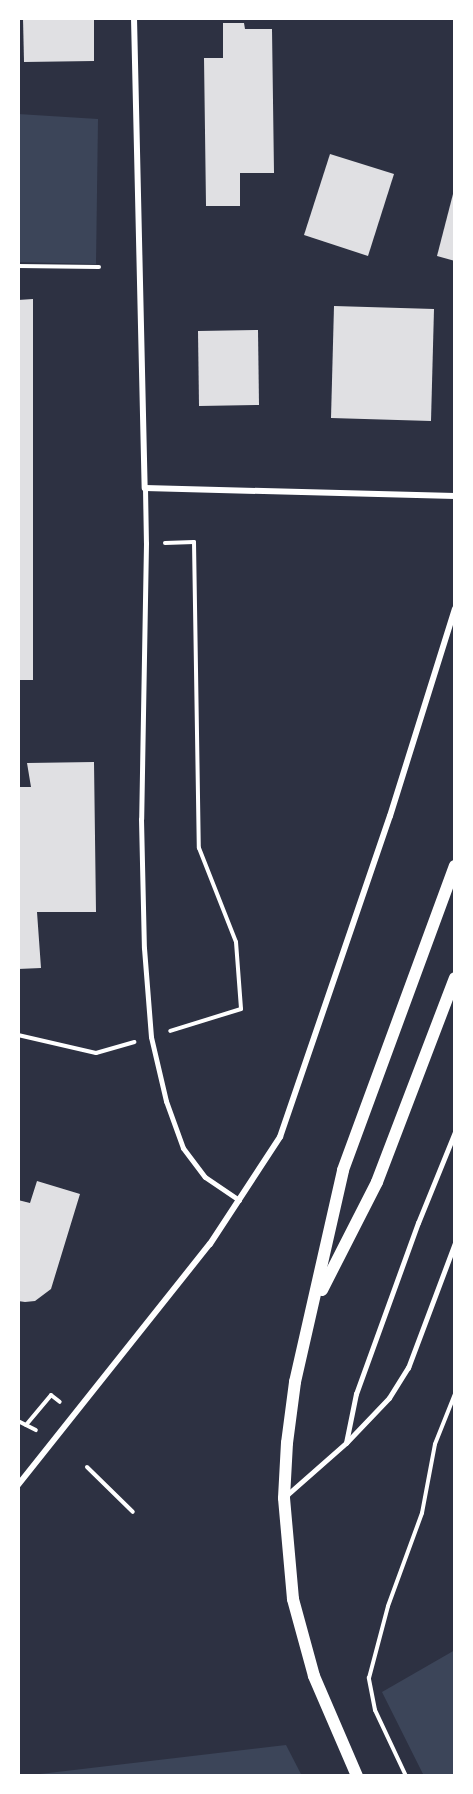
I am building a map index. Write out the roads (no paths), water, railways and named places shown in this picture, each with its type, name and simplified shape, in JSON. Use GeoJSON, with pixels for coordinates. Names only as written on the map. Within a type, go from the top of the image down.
{"type":"FeatureCollection","features":[{"type":"Feature","properties":{"kind":"main road"},"geometry":{"type":"LineString","coordinates":[[357,1776],[335,1730],[314,1676],[293,1599],[284,1498],[287,1443],[296,1382],[343,1170],[455,866]]}},
{"type":"Feature","properties":{"kind":"main road"},"geometry":{"type":"LineString","coordinates":[[315,1304],[377,1182],[455,978]]}},
{"type":"Feature","properties":{"kind":"street"},"geometry":{"type":"LineString","coordinates":[[134,18],[146,543],[141,819],[144,948],[151,1037],[166,1101],[183,1148],[205,1177],[239,1200]]}},
{"type":"Feature","properties":{"kind":"street"},"geometry":{"type":"LineString","coordinates":[[145,488],[455,496]]}},
{"type":"Feature","properties":{"kind":"street"},"geometry":{"type":"LineString","coordinates":[[18,1485],[210,1244],[280,1137],[390,816],[455,609]]}},
{"type":"Feature","properties":{"kind":"lane"},"geometry":{"type":"LineString","coordinates":[[346,1443],[356,1394],[418,1223],[455,1132]]}},
{"type":"Feature","properties":{"kind":"lane"},"geometry":{"type":"LineString","coordinates":[[284,1498],[346,1443],[389,1398],[408,1368],[455,1243]]}}]}
